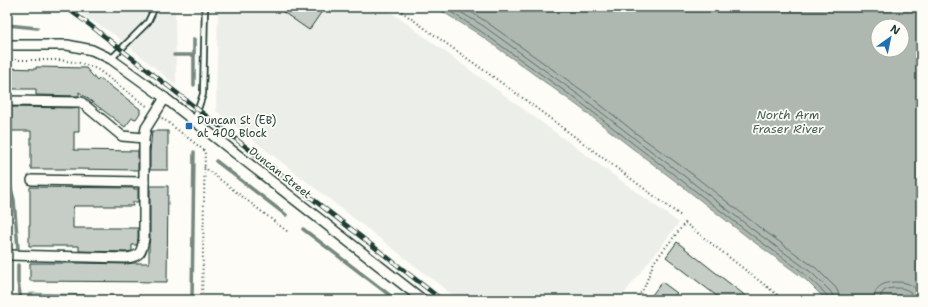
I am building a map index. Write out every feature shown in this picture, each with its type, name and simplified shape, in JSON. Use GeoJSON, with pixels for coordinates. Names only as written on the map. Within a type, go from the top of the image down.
{"type":"FeatureCollection","features":[{"type":"Feature","properties":{"kind":"street","name":"Duncan Street"},"geometry":{"type":"LineString","coordinates":[[7,45],[67,45],[92,50],[111,59],[165,98],[423,300]]}},
{"type":"Feature","properties":{"kind":"street"},"geometry":{"type":"LineString","coordinates":[[7,255],[126,258],[134,257],[139,254],[143,248],[144,238],[144,138],[146,128],[165,98]]}},
{"type":"Feature","properties":{"kind":"street"},"geometry":{"type":"LineString","coordinates":[[7,101],[81,102],[122,136],[144,138]]}},
{"type":"Feature","properties":{"kind":"street"},"geometry":{"type":"LineString","coordinates":[[32,180],[144,182]]}},
{"type":"Feature","properties":{"kind":"lane"},"geometry":{"type":"LineString","coordinates":[[111,59],[148,22],[155,7]]}},
{"type":"Feature","properties":{"kind":"lane"},"geometry":{"type":"LineString","coordinates":[[194,121],[203,94],[205,7]]}},
{"type":"Feature","properties":{"kind":"path"},"geometry":{"type":"LineString","coordinates":[[395,7],[520,96],[682,216]]}},
{"type":"Feature","properties":{"kind":"path"},"geometry":{"type":"LineString","coordinates":[[7,60],[59,60],[80,62],[91,66],[97,69],[204,151],[202,300]]}},
{"type":"Feature","properties":{"kind":"path"},"geometry":{"type":"LineString","coordinates":[[204,167],[288,232]]}},
{"type":"Feature","properties":{"kind":"path"},"geometry":{"type":"LineString","coordinates":[[636,300],[644,288],[654,262],[685,223],[784,300]]}},
{"type":"Feature","properties":{"kind":"shaded area"},"geometry":{"type":"Polygon","coordinates":[[[70,7],[175,7],[176,85],[115,35],[70,7]]]}},
{"type":"Feature","properties":{"kind":"shaded area"},"geometry":{"type":"Polygon","coordinates":[[[218,7],[384,7],[679,223],[619,300],[459,300],[216,111],[218,7]]]}},
{"type":"Feature","properties":{"kind":"shaded area"},"geometry":{"type":"Polygon","coordinates":[[[29,293],[181,298],[181,300],[29,300],[29,293]]]}},
{"type":"Feature","properties":{"kind":"water","name":"North Arm Fraser River"},"geometry":{"type":"Polygon","coordinates":[[[436,7],[921,7],[921,300],[906,300],[903,297],[890,297],[886,300],[827,300],[806,280],[750,239],[578,106],[477,33],[436,7]]]}},
{"type":"Feature","properties":{"kind":"building"},"geometry":{"type":"Polygon","coordinates":[[[276,7],[325,7],[309,30],[276,7]]]}},
{"type":"Feature","properties":{"kind":"building"},"geometry":{"type":"Polygon","coordinates":[[[36,67],[86,68],[97,81],[100,78],[140,109],[140,113],[136,119],[132,118],[125,127],[79,92],[79,96],[36,95],[36,89],[7,89],[7,68],[36,69],[36,67]]]}},
{"type":"Feature","properties":{"kind":"building"},"geometry":{"type":"Polygon","coordinates":[[[7,107],[79,108],[79,132],[74,132],[74,150],[138,151],[138,170],[31,169],[31,131],[7,131],[7,107]]]}},
{"type":"Feature","properties":{"kind":"building"},"geometry":{"type":"Polygon","coordinates":[[[152,131],[168,131],[168,170],[150,170],[152,131]]]}},
{"type":"Feature","properties":{"kind":"building"},"geometry":{"type":"Polygon","coordinates":[[[150,186],[168,186],[167,282],[30,281],[30,263],[149,263],[150,186]]]}},
{"type":"Feature","properties":{"kind":"building"},"geometry":{"type":"Polygon","coordinates":[[[30,187],[138,189],[138,202],[133,202],[133,206],[74,206],[73,209],[73,228],[138,228],[137,245],[132,245],[132,251],[126,252],[79,251],[79,246],[29,246],[30,187]]]}},
{"type":"Feature","properties":{"kind":"building"},"geometry":{"type":"Polygon","coordinates":[[[677,242],[751,300],[722,300],[666,257],[677,242]]]}},
{"type":"Feature","properties":{"kind":"building"},"geometry":{"type":"Polygon","coordinates":[[[662,282],[677,293],[671,300],[648,300],[662,282]]]}},
{"type":"Feature","properties":{"kind":"waterway"},"geometry":{"type":"LineString","coordinates":[[7,25],[37,28]]}},
{"type":"Feature","properties":{"kind":"waterway"},"geometry":{"type":"LineString","coordinates":[[194,39],[194,85]]}},
{"type":"Feature","properties":{"kind":"waterway"},"geometry":{"type":"LineString","coordinates":[[174,55],[194,55]]}},
{"type":"Feature","properties":{"kind":"waterway"},"geometry":{"type":"LineString","coordinates":[[192,300],[194,152]]}},
{"type":"Feature","properties":{"kind":"waterway"},"geometry":{"type":"LineString","coordinates":[[216,161],[286,215]]}},
{"type":"Feature","properties":{"kind":"waterway"},"geometry":{"type":"LineString","coordinates":[[7,174],[14,200],[18,249]]}},
{"type":"Feature","properties":{"kind":"waterway"},"geometry":{"type":"LineString","coordinates":[[303,229],[396,300]]}},
{"type":"Feature","properties":{"kind":"waterway"},"geometry":{"type":"LineString","coordinates":[[18,265],[18,282],[21,300]]}},
{"type":"Feature","properties":{"kind":"railway"},"geometry":{"type":"LineString","coordinates":[[65,7],[442,300]]}},
{"type":"Feature","properties":{"kind":"place","name":"Duncan St (EB) at 400 Block"},"geometry":{"type":"Point","coordinates":[189,126]}}]}
